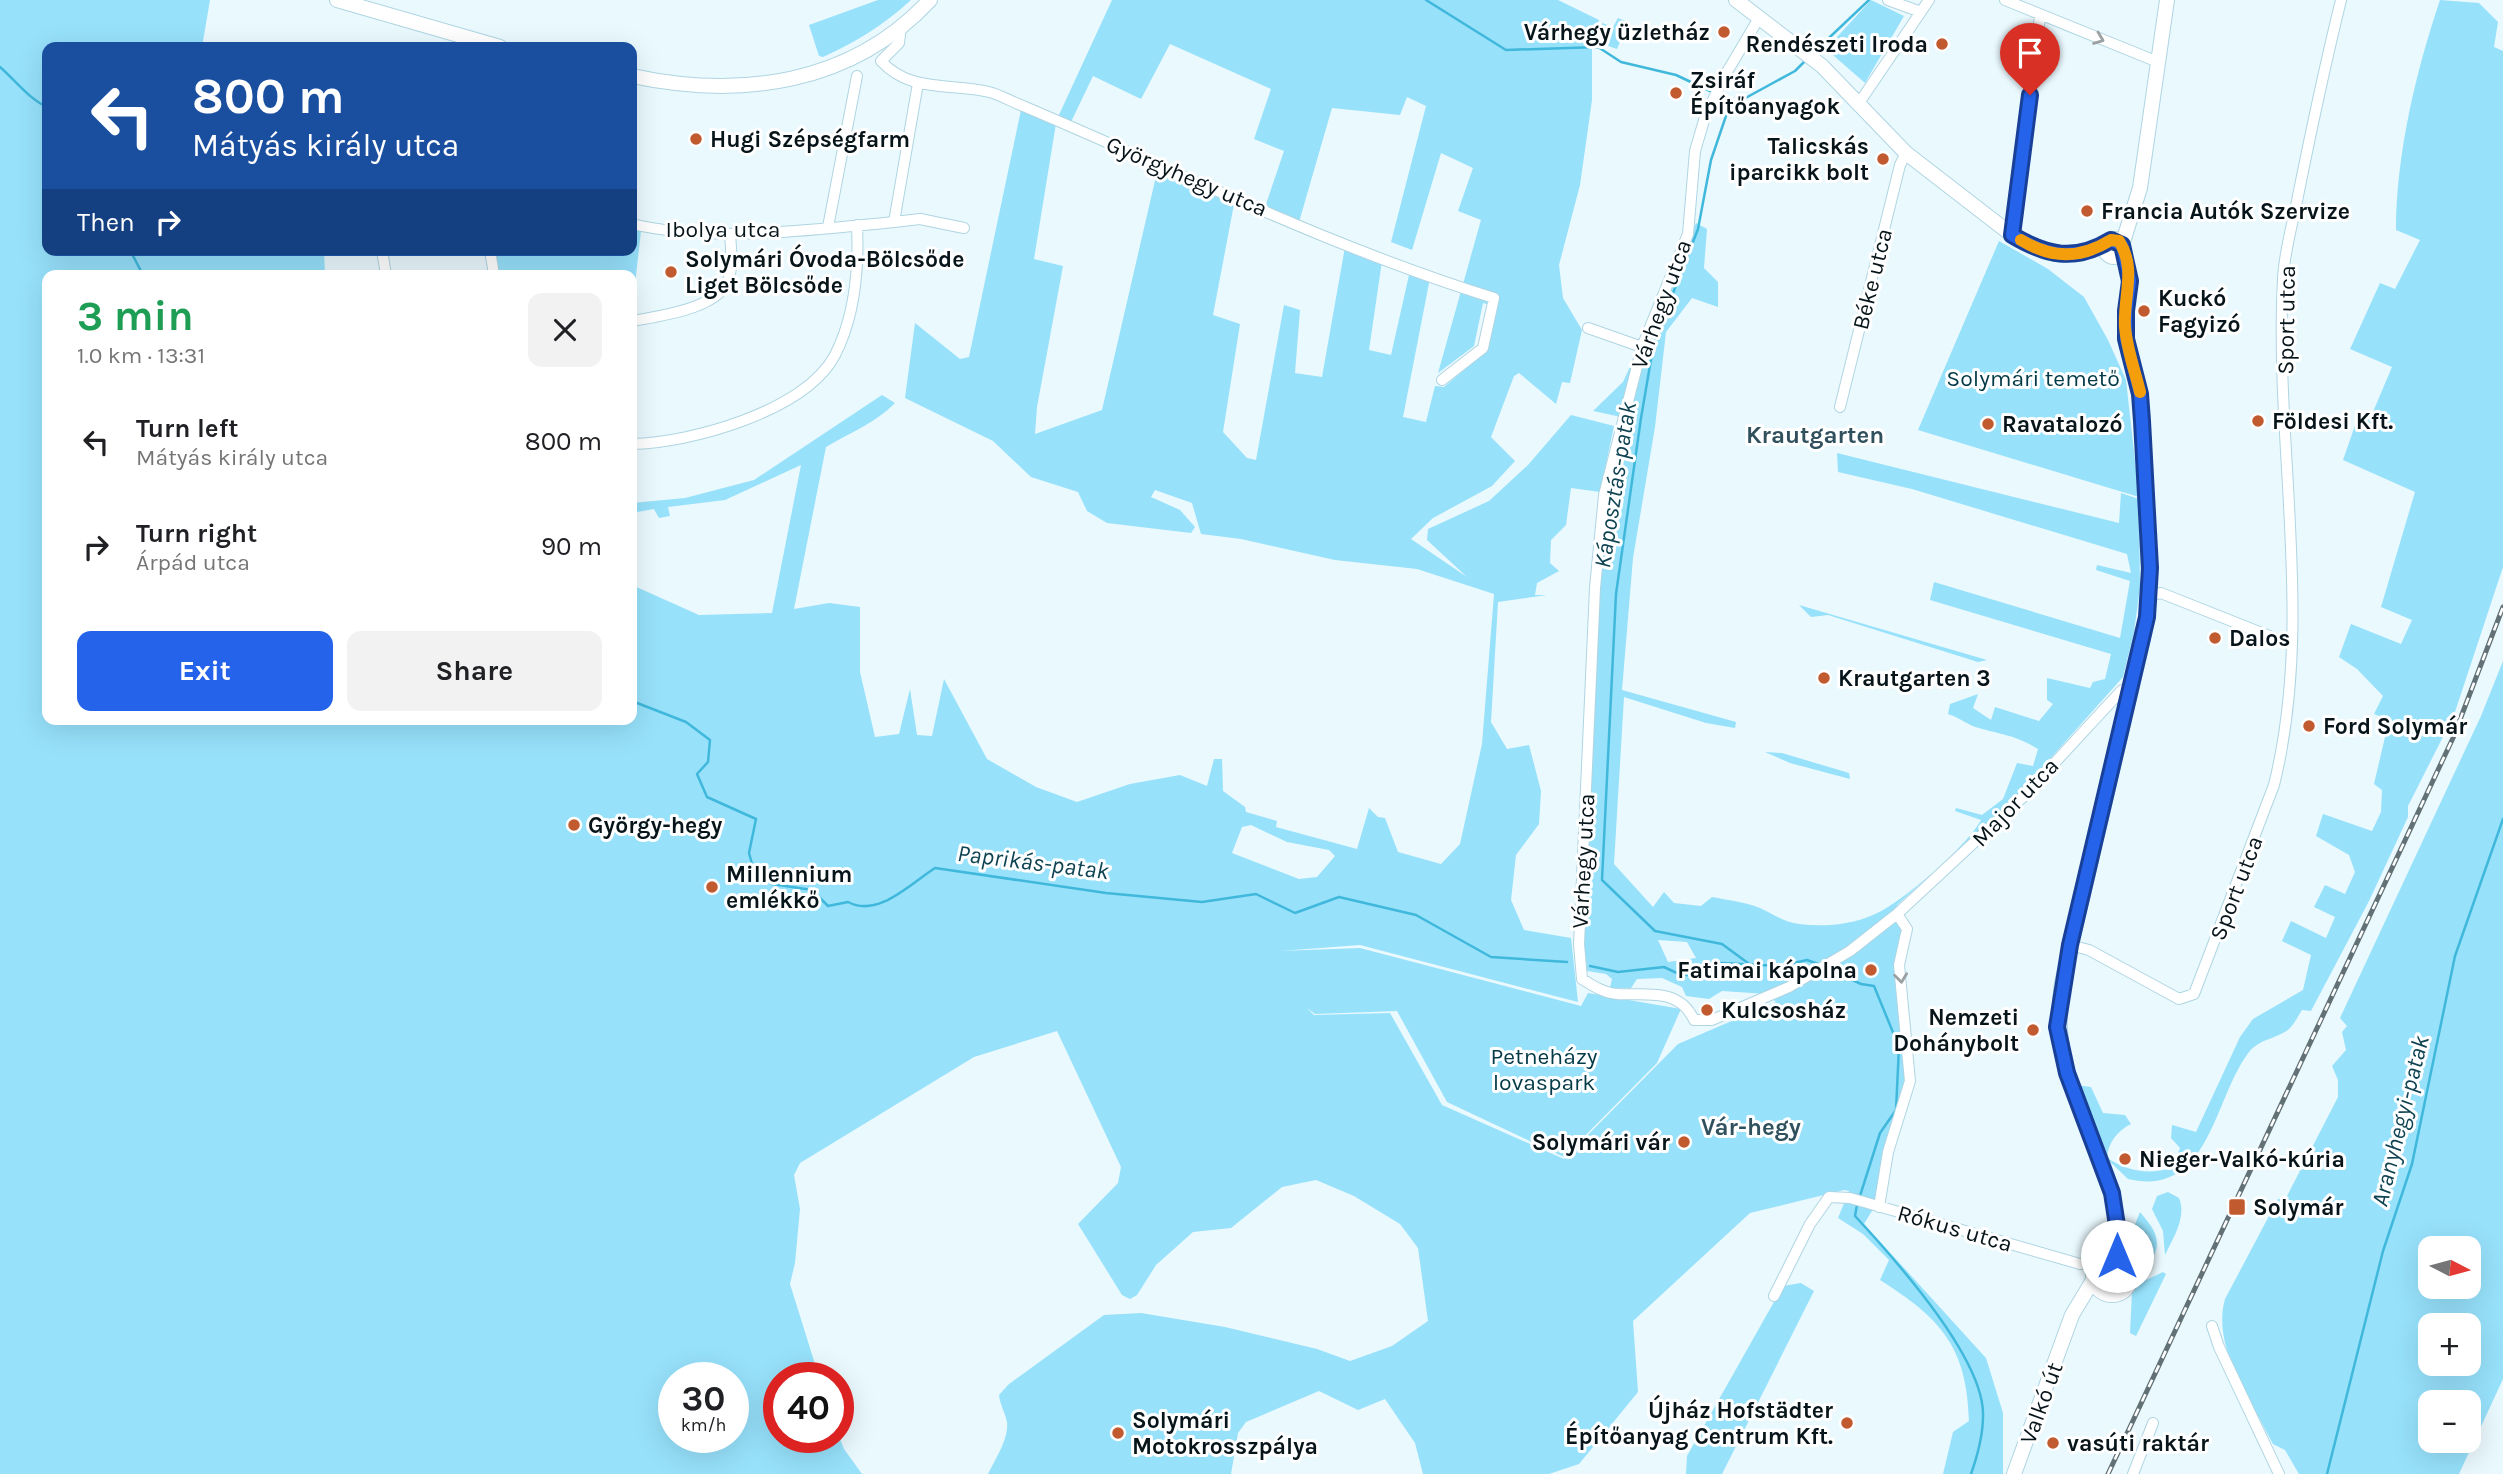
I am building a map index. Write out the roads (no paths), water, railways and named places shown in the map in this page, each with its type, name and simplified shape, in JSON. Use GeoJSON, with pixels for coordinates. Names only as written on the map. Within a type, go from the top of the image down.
{"type":"FeatureCollection","features":[{"type":"Feature","properties":{"kind":"street"},"geometry":{"type":"LineString","coordinates":[[337,0],[359,4],[484,42]]}},
{"type":"Feature","properties":{"kind":"street"},"geometry":{"type":"LineString","coordinates":[[637,77],[670,84],[718,87],[813,75],[861,54],[901,26],[930,0]]}},
{"type":"Feature","properties":{"kind":"street"},"geometry":{"type":"LineString","coordinates":[[1737,0],[1822,66],[1906,153],[2012,235],[2052,254],[2080,254],[2113,248]]}},
{"type":"Feature","properties":{"kind":"street"},"geometry":{"type":"LineString","coordinates":[[1888,0],[1921,12]]}},
{"type":"Feature","properties":{"kind":"street"},"geometry":{"type":"LineString","coordinates":[[1859,103],[1929,0]]}},
{"type":"Feature","properties":{"kind":"street"},"geometry":{"type":"LineString","coordinates":[[2005,0],[2158,62]]}},
{"type":"Feature","properties":{"kind":"street"},"geometry":{"type":"LineString","coordinates":[[2113,248],[2140,188],[2167,0]]}},
{"type":"Feature","properties":{"kind":"street","name":"Sport utca"},"geometry":{"type":"LineString","coordinates":[[2070,945],[2089,950],[2179,999],[2194,994],[2274,785],[2281,758],[2291,645],[2291,521],[2282,331],[2283,276],[2341,0]]}},
{"type":"Feature","properties":{"kind":"street"},"geometry":{"type":"LineString","coordinates":[[2012,235],[2040,16]]}},
{"type":"Feature","properties":{"kind":"street","name":"Várhegy utca"},"geometry":{"type":"LineString","coordinates":[[1694,1020],[1685,1004],[1676,999],[1656,994],[1616,994],[1598,989],[1582,979],[1579,944],[1595,588],[1604,495],[1642,347],[1688,234],[1695,151],[1709,104],[1759,18]]}},
{"type":"Feature","properties":{"kind":"street","name":"Györgyhegy utca"},"geometry":{"type":"LineString","coordinates":[[901,26],[900,43],[881,61],[898,77],[918,83],[990,92],[1240,200],[1451,285],[1494,298],[1483,348],[1442,380]]}},
{"type":"Feature","properties":{"kind":"street"},"geometry":{"type":"LineString","coordinates":[[828,227],[857,76]]}},
{"type":"Feature","properties":{"kind":"street"},"geometry":{"type":"LineString","coordinates":[[918,83],[894,222],[920,219],[964,228]]}},
{"type":"Feature","properties":{"kind":"street","name":"Béke utca"},"geometry":{"type":"LineString","coordinates":[[1840,407],[1900,165],[1906,153]]}},
{"type":"Feature","properties":{"kind":"street","name":"Ibolya utca"},"geometry":{"type":"LineString","coordinates":[[637,225],[669,232],[730,234],[894,222]]}},
{"type":"Feature","properties":{"kind":"street"},"geometry":{"type":"LineString","coordinates":[[637,444],[654,444],[730,425],[779,406],[810,382],[834,357],[847,322],[858,254],[857,225]]}},
{"type":"Feature","properties":{"kind":"street"},"geometry":{"type":"LineString","coordinates":[[637,320],[685,312],[722,291],[729,280],[732,265],[730,234]]}},
{"type":"Feature","properties":{"kind":"street"},"geometry":{"type":"LineString","coordinates":[[2066,1331],[2083,1311],[2106,1294],[2120,1294],[2129,1286],[2131,1272],[2122,1258],[2106,1174],[2067,1073],[2058,1038],[2058,1007],[2070,945],[2131,690],[2150,595],[2141,406],[2126,339],[2126,308],[2130,281],[2113,248]]}},
{"type":"Feature","properties":{"kind":"street"},"geometry":{"type":"LineString","coordinates":[[1588,328],[1642,347]]}},
{"type":"Feature","properties":{"kind":"street"},"geometry":{"type":"LineString","coordinates":[[2150,595],[2161,593],[2291,645]]}},
{"type":"Feature","properties":{"kind":"street","name":"Major utca"},"geometry":{"type":"LineString","coordinates":[[1694,1020],[1712,1020],[1789,988],[1832,962],[1897,914],[2023,797],[2122,690],[2131,690]]}},
{"type":"Feature","properties":{"kind":"street"},"geometry":{"type":"LineString","coordinates":[[1879,1207],[1888,1152],[1910,1081],[1899,965],[1907,929],[1897,914]]}},
{"type":"Feature","properties":{"kind":"street","name":"Rókus utca"},"geometry":{"type":"LineString","coordinates":[[1774,1296],[1811,1224],[1829,1197],[1850,1198],[2080,1264],[2102,1259]]}},
{"type":"Feature","properties":{"kind":"street"},"geometry":{"type":"LineString","coordinates":[[2106,1294],[2093,1278],[2102,1259],[2115,1213]]}},
{"type":"Feature","properties":{"kind":"street"},"geometry":{"type":"LineString","coordinates":[[2102,1259],[2122,1258]]}},
{"type":"Feature","properties":{"kind":"street","name":"Rókus utca"},"geometry":{"type":"LineString","coordinates":[[2080,1264],[2093,1278]]}},
{"type":"Feature","properties":{"kind":"street","name":"Valkó út"},"geometry":{"type":"LineString","coordinates":[[2014,1474],[2066,1331],[2093,1278]]}},
{"type":"Feature","properties":{"kind":"street"},"geometry":{"type":"LineString","coordinates":[[2212,1325],[2219,1347],[2279,1474]]}},
{"type":"Feature","properties":{"kind":"street"},"geometry":{"type":"LineString","coordinates":[[2133,1474],[2154,1423]]}},
{"type":"Feature","properties":{"kind":"waterway"},"geometry":{"type":"LineString","coordinates":[[1426,0],[1506,50],[1598,47],[1621,62],[1676,75],[1710,91]]}},
{"type":"Feature","properties":{"kind":"waterway","name":"Káposztás-patak"},"geometry":{"type":"LineString","coordinates":[[1813,53],[1869,0]]}},
{"type":"Feature","properties":{"kind":"waterway","name":"Káposztás-patak"},"geometry":{"type":"LineString","coordinates":[[1752,966],[1722,944],[1655,931],[1602,880],[1616,594],[1654,342],[1698,229],[1711,160],[1729,107],[1795,71],[1806,60]]}},
{"type":"Feature","properties":{"kind":"waterway","name":"Paprikás-patak"},"geometry":{"type":"LineString","coordinates":[[0,67],[42,105]]}},
{"type":"Feature","properties":{"kind":"waterway"},"geometry":{"type":"LineString","coordinates":[[1720,99],[1729,107]]}},
{"type":"Feature","properties":{"kind":"waterway","name":"Paprikás-patak"},"geometry":{"type":"LineString","coordinates":[[133,256],[140,270]]}},
{"type":"Feature","properties":{"kind":"waterway","name":"Paprikás-patak"},"geometry":{"type":"LineString","coordinates":[[637,703],[686,722],[710,740],[708,762],[697,774],[707,797],[756,819],[749,853],[752,864],[772,884],[812,890],[828,906],[848,902],[871,906],[893,897],[935,868],[1106,893],[1202,902],[1256,894],[1295,913],[1339,897],[1416,915],[1491,957],[1567,962]]}},
{"type":"Feature","properties":{"kind":"waterway","name":"Aranyhegyi-patak"},"geometry":{"type":"LineString","coordinates":[[2327,1474],[2383,1251],[2412,1164],[2455,956],[2503,819]]}},
{"type":"Feature","properties":{"kind":"waterway","name":"Paprikás-patak"},"geometry":{"type":"LineString","coordinates":[[1590,966],[1618,972],[1664,967],[1681,975],[1696,975],[1721,963],[1780,966],[1807,960],[1821,965]]}},
{"type":"Feature","properties":{"kind":"waterway","name":"Paprikás-patak"},"geometry":{"type":"LineString","coordinates":[[1827,968],[1861,984],[1874,986],[1899,1047],[1896,1110],[1880,1133],[1859,1199]]}},
{"type":"Feature","properties":{"kind":"waterway","name":"Paprikás-patak"},"geometry":{"type":"LineString","coordinates":[[1857,1205],[1855,1216],[1913,1282],[1953,1338],[1969,1366],[1980,1393],[1983,1416],[1979,1446],[1971,1474]]}},
{"type":"Feature","properties":{"kind":"railway"},"geometry":{"type":"LineString","coordinates":[[2108,1474],[2453,738],[2503,607]]}},
{"type":"Feature","properties":{"kind":"place","name":"Várhegy üzletház"},"geometry":{"type":"Point","coordinates":[1724,32]}},
{"type":"Feature","properties":{"kind":"place","name":"Rendészeti Iroda"},"geometry":{"type":"Point","coordinates":[1942,44]}},
{"type":"Feature","properties":{"kind":"place","name":"Zsiráf Építőanyagok"},"geometry":{"type":"Point","coordinates":[1676,93]}},
{"type":"Feature","properties":{"kind":"place","name":"Hugi Szépségfarm"},"geometry":{"type":"Point","coordinates":[696,139]}},
{"type":"Feature","properties":{"kind":"place","name":"Talicskás iparcikk bolt"},"geometry":{"type":"Point","coordinates":[1883,159]}},
{"type":"Feature","properties":{"kind":"place","name":"Francia Autók Szervize"},"geometry":{"type":"Point","coordinates":[2087,211]}},
{"type":"Feature","properties":{"kind":"place","name":"Solymári Óvoda-Bölcsőde Liget Bölcsőde"},"geometry":{"type":"Point","coordinates":[671,272]}},
{"type":"Feature","properties":{"kind":"place","name":"Kuckó Fagyizó"},"geometry":{"type":"Point","coordinates":[2144,311]}},
{"type":"Feature","properties":{"kind":"place","name":"Földesi Kft."},"geometry":{"type":"Point","coordinates":[2258,421]}},
{"type":"Feature","properties":{"kind":"place","name":"Ravatalozó"},"geometry":{"type":"Point","coordinates":[1988,424]}},
{"type":"Feature","properties":{"kind":"place","name":"Dalos"},"geometry":{"type":"Point","coordinates":[2215,638]}},
{"type":"Feature","properties":{"kind":"place","name":"Krautgarten 3"},"geometry":{"type":"Point","coordinates":[1824,678]}},
{"type":"Feature","properties":{"kind":"place","name":"Ford Solymár"},"geometry":{"type":"Point","coordinates":[2309,726]}},
{"type":"Feature","properties":{"kind":"place","name":"György-hegy"},"geometry":{"type":"Point","coordinates":[574,825]}},
{"type":"Feature","properties":{"kind":"place","name":"Millennium emlékkő"},"geometry":{"type":"Point","coordinates":[712,887]}},
{"type":"Feature","properties":{"kind":"place","name":"Fatimai kápolna"},"geometry":{"type":"Point","coordinates":[1871,970]}},
{"type":"Feature","properties":{"kind":"place","name":"Kulcsosház"},"geometry":{"type":"Point","coordinates":[1707,1010]}},
{"type":"Feature","properties":{"kind":"place","name":"Nemzeti Dohánybolt"},"geometry":{"type":"Point","coordinates":[2033,1030]}},
{"type":"Feature","properties":{"kind":"place","name":"Solymári vár"},"geometry":{"type":"Point","coordinates":[1684,1142]}},
{"type":"Feature","properties":{"kind":"place","name":"Nieger-Valkó-kúria"},"geometry":{"type":"Point","coordinates":[2125,1159]}},
{"type":"Feature","properties":{"kind":"place","name":"Solymár"},"geometry":{"type":"Point","coordinates":[2237,1207]}},
{"type":"Feature","properties":{"kind":"place","name":"Újház Hofstädter Építőanyag Centrum Kft."},"geometry":{"type":"Point","coordinates":[1847,1423]}},
{"type":"Feature","properties":{"kind":"place","name":"Solymári Motokrosszpálya"},"geometry":{"type":"Point","coordinates":[1118,1433]}},
{"type":"Feature","properties":{"kind":"place","name":"vasúti raktár"},"geometry":{"type":"Point","coordinates":[2053,1443]}},
{"type":"Feature","properties":{"kind":"district","name":"Krautgarten"},"geometry":{"type":"Point","coordinates":[1815,435]}},
{"type":"Feature","properties":{"kind":"district","name":"Vár-hegy"},"geometry":{"type":"Point","coordinates":[1751,1127]}},
{"type":"Feature","properties":{"kind":"park label","name":"Solymári temető"},"geometry":{"type":"Point","coordinates":[2033,378]}},
{"type":"Feature","properties":{"kind":"park label","name":"Petneházy lovaspark"},"geometry":{"type":"Point","coordinates":[1544,1069]}}]}
